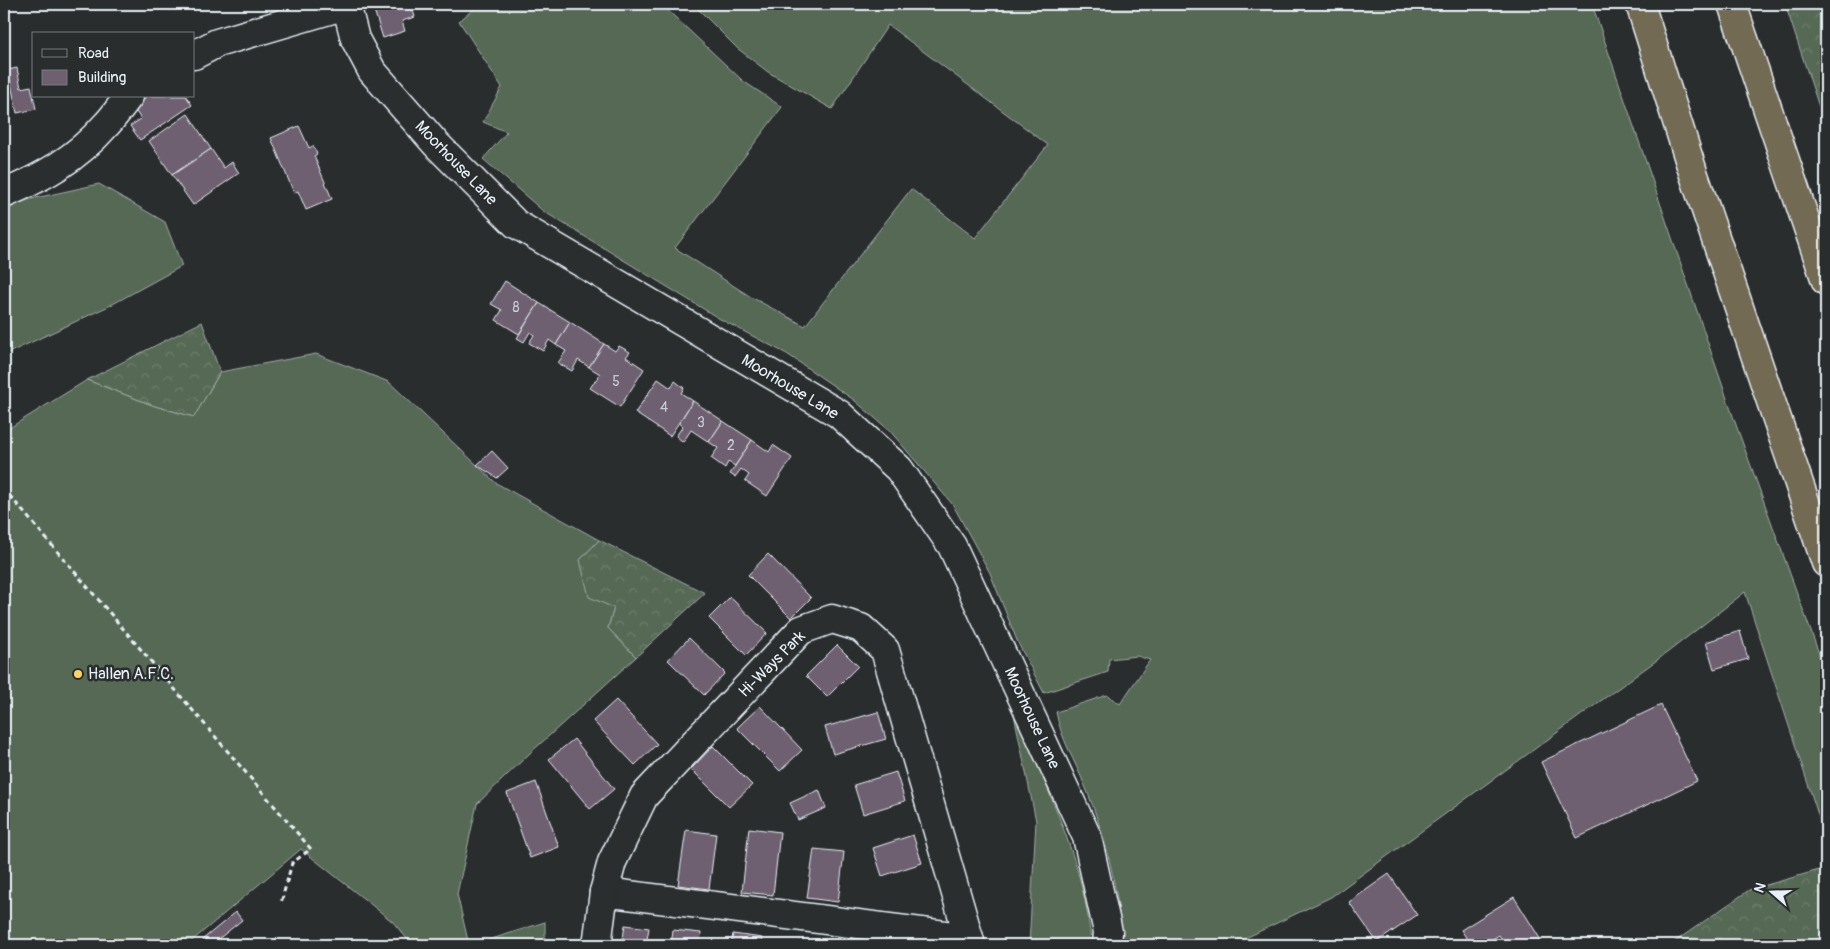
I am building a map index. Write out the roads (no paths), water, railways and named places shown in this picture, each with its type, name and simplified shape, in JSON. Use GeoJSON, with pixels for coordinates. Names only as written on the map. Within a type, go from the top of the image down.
{"type":"FeatureCollection","features":[{"type":"Feature","properties":{"kind":"highway"},"geometry":{"type":"LineString","coordinates":[[1640,4],[1693,172],[1826,563]]}},
{"type":"Feature","properties":{"kind":"highway"},"geometry":{"type":"LineString","coordinates":[[1732,4],[1826,281]]}},
{"type":"Feature","properties":{"kind":"street"},"geometry":{"type":"LineString","coordinates":[[195,54],[217,43],[346,4]]}},
{"type":"Feature","properties":{"kind":"street","name":"Moorhouse Lane"},"geometry":{"type":"LineString","coordinates":[[346,4],[355,38],[372,71],[436,144],[516,224],[839,414],[899,470],[952,546],[1088,836],[1108,932],[1107,945]]}},
{"type":"Feature","properties":{"kind":"street"},"geometry":{"type":"LineString","coordinates":[[4,194],[44,177],[79,152],[106,126],[127,98]]}},
{"type":"Feature","properties":{"kind":"street","name":"Hi-Ways Park"},"geometry":{"type":"LineString","coordinates":[[597,945],[604,892],[612,862],[644,796],[801,630],[832,619],[861,628],[885,650],[970,942],[604,892]]}},
{"type":"Feature","properties":{"kind":"place","name":"Hallen A.F.C."},"geometry":{"type":"Point","coordinates":[78,674]}}]}
